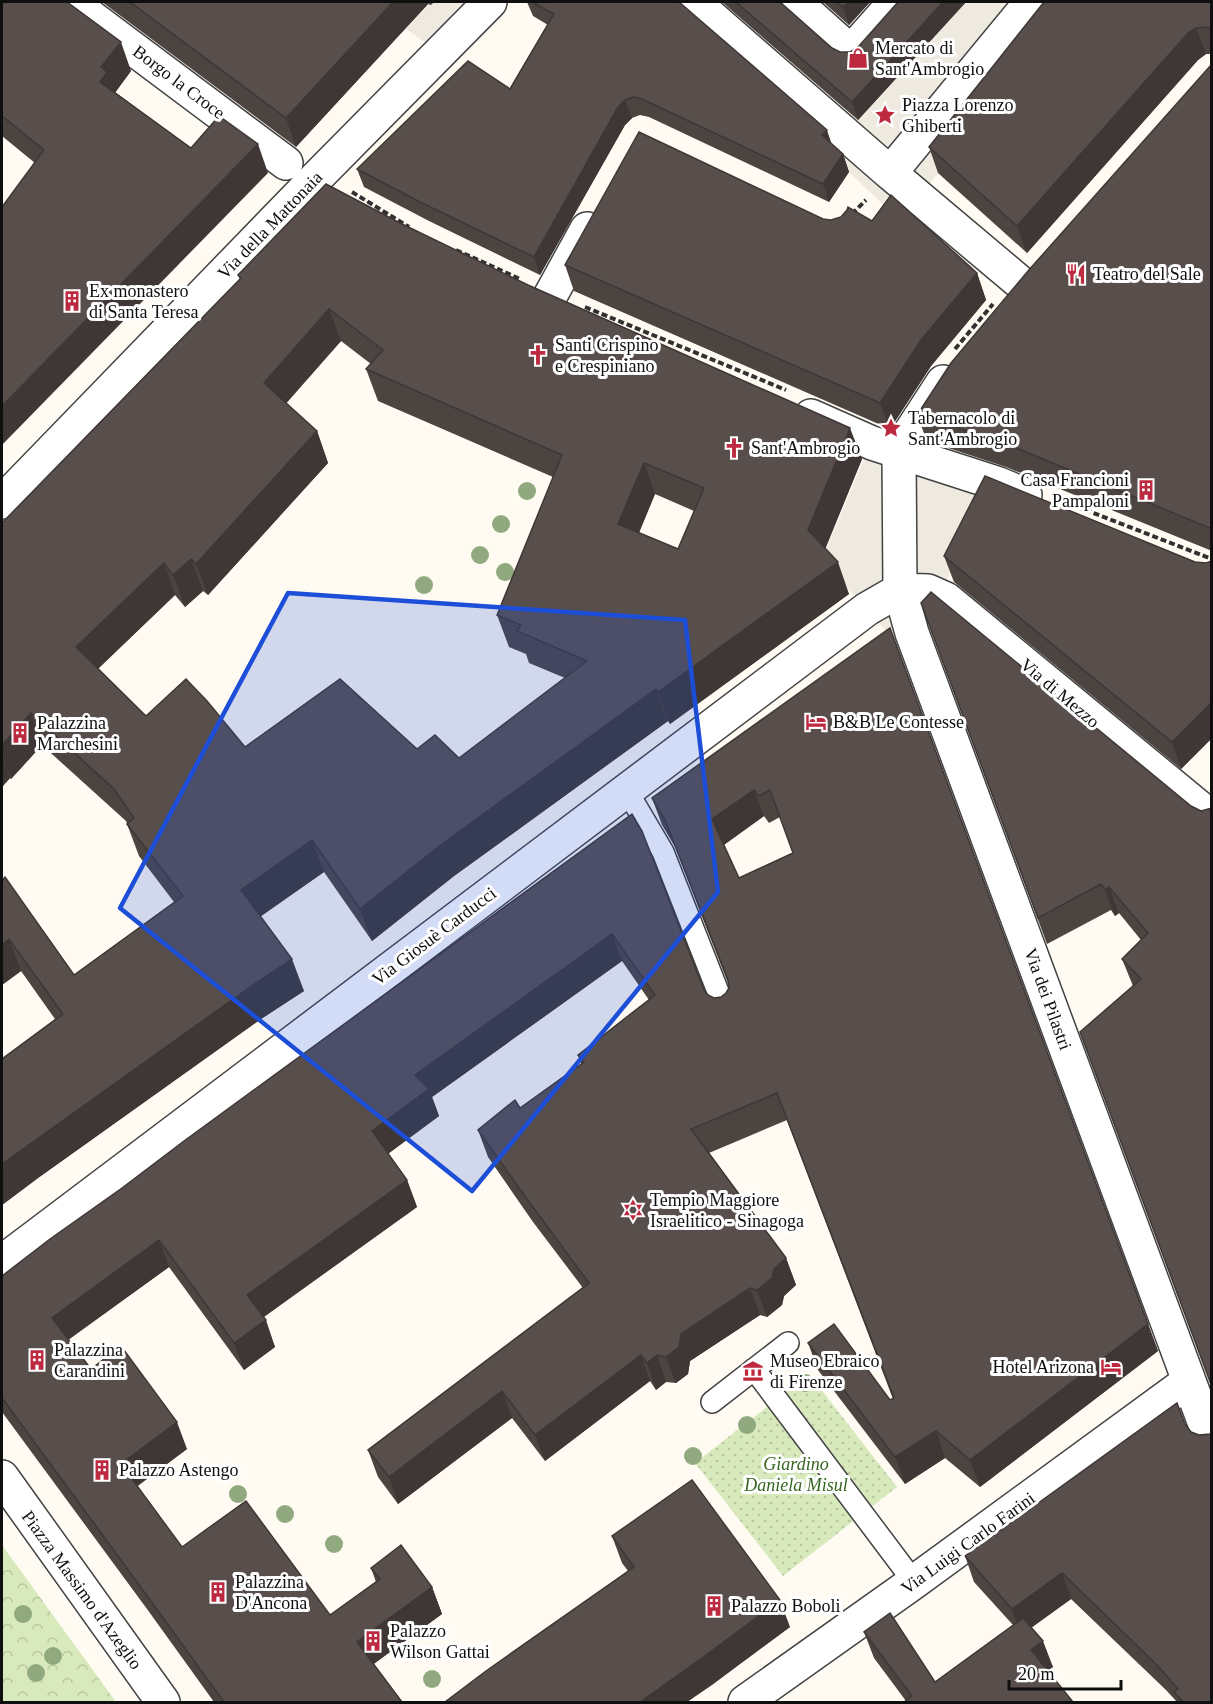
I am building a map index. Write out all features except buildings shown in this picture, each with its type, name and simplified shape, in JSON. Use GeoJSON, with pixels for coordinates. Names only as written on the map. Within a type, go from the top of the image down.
{"type":"FeatureCollection","features":[{"type":"Feature","properties":{"kind":"street","name":"Borgo la Croce"},"geometry":{"type":"LineString","coordinates":[[71,2],[286,163]]}},
{"type":"Feature","properties":{"kind":"street","name":"Via della Mattonaia"},"geometry":{"type":"LineString","coordinates":[[2,502],[490,2]]}},
{"type":"Feature","properties":{"kind":"street"},"geometry":{"type":"LineString","coordinates":[[694,2],[890,173],[1031,276],[999,306]]}},
{"type":"Feature","properties":{"kind":"street"},"geometry":{"type":"LineString","coordinates":[[795,2],[851,52],[895,2]]}},
{"type":"Feature","properties":{"kind":"street"},"geometry":{"type":"LineString","coordinates":[[890,173],[1031,2]]}},
{"type":"Feature","properties":{"kind":"street"},"geometry":{"type":"LineString","coordinates":[[549,298],[599,207]]}},
{"type":"Feature","properties":{"kind":"street"},"geometry":{"type":"LineString","coordinates":[[892,446],[945,378],[955,357]]}},
{"type":"Feature","properties":{"kind":"street"},"geometry":{"type":"LineString","coordinates":[[787,398],[892,446],[1053,502]]}},
{"type":"Feature","properties":{"kind":"street","name":"Via dei Pilastri"},"geometry":{"type":"LineString","coordinates":[[892,446],[900,590],[912,633],[1212,1443]]}},
{"type":"Feature","properties":{"kind":"street","name":"Via Giosuè Carducci"},"geometry":{"type":"LineString","coordinates":[[2,1262],[867,609],[900,590]]}},
{"type":"Feature","properties":{"kind":"street","name":"Via di Mezzo"},"geometry":{"type":"LineString","coordinates":[[900,590],[928,591],[946,598],[1212,818]]}},
{"type":"Feature","properties":{"kind":"street","name":"Via Luigi Carlo Farini"},"geometry":{"type":"LineString","coordinates":[[746,1702],[1189,1381]]}},
{"type":"Feature","properties":{"kind":"street","name":"Piazza Massimo d'Azeglio"},"geometry":{"type":"LineString","coordinates":[[2,1478],[163,1702]]}},
{"type":"Feature","properties":{"kind":"lane"},"geometry":{"type":"LineString","coordinates":[[627,791],[663,852],[726,1011]]}},
{"type":"Feature","properties":{"kind":"lane"},"geometry":{"type":"LineString","coordinates":[[712,1402],[788,1343]]}},
{"type":"Feature","properties":{"kind":"lane"},"geometry":{"type":"LineString","coordinates":[[754,1369],[914,1582]]}},
{"type":"Feature","properties":{"kind":"path"},"geometry":{"type":"LineString","coordinates":[[352,192],[412,229]]}},
{"type":"Feature","properties":{"kind":"path"},"geometry":{"type":"LineString","coordinates":[[847,220],[868,198]]}},
{"type":"Feature","properties":{"kind":"path"},"geometry":{"type":"LineString","coordinates":[[450,248],[549,298],[787,398]]}},
{"type":"Feature","properties":{"kind":"path"},"geometry":{"type":"LineString","coordinates":[[955,357],[999,306]]}},
{"type":"Feature","properties":{"kind":"path"},"geometry":{"type":"LineString","coordinates":[[1053,502],[1212,559]]}},
{"type":"Feature","properties":{"kind":"highlighted area"},"geometry":{"type":"Polygon","coordinates":[[[288,593],[685,620],[718,892],[472,1191],[120,908],[288,593]]]}},
{"type":"Feature","properties":{"kind":"green space","name":"Giardino Daniela Misul"},"geometry":{"type":"Polygon","coordinates":[[[809,1374],[897,1487],[783,1576],[695,1463],[809,1374]]]}},
{"type":"Feature","properties":{"kind":"green space"},"geometry":{"type":"Polygon","coordinates":[[[2,1545],[116,1702],[2,1702],[2,1545]]]}},
{"type":"Feature","properties":{"kind":"shaded area"},"geometry":{"type":"Polygon","coordinates":[[[368,2],[426,2],[431,5],[434,2],[490,2],[440,53],[368,2]]]}},
{"type":"Feature","properties":{"kind":"shaded area","name":"Piazza Lorenzo Ghiberti"},"geometry":{"type":"Polygon","coordinates":[[[661,2],[1074,2],[900,221],[661,2]]]}},
{"type":"Feature","properties":{"kind":"shaded area"},"geometry":{"type":"Polygon","coordinates":[[[876,430],[1002,479],[923,627],[896,642],[822,560],[876,430]]]}},
{"type":"Feature","properties":{"kind":"place","name":"Mercato di Sant'Ambrogio"},"geometry":{"type":"Point","coordinates":[858,58]}},
{"type":"Feature","properties":{"kind":"place","name":"Piazza Lorenzo Ghiberti"},"geometry":{"type":"Point","coordinates":[885,115]}},
{"type":"Feature","properties":{"kind":"place","name":"Teatro del Sale"},"geometry":{"type":"Point","coordinates":[1076,274]}},
{"type":"Feature","properties":{"kind":"place","name":"Ex monastero di Santa Teresa"},"geometry":{"type":"Point","coordinates":[72,301]}},
{"type":"Feature","properties":{"kind":"place","name":"Santi Crispino e Crespiniano"},"geometry":{"type":"Point","coordinates":[538,355]}},
{"type":"Feature","properties":{"kind":"place","name":"Tabernacolo di Sant'Ambrogio"},"geometry":{"type":"Point","coordinates":[891,428]}},
{"type":"Feature","properties":{"kind":"place","name":"Sant'Ambrogio"},"geometry":{"type":"Point","coordinates":[734,448]}},
{"type":"Feature","properties":{"kind":"place","name":"Casa Francioni Pampaloni"},"geometry":{"type":"Point","coordinates":[1146,490]}},
{"type":"Feature","properties":{"kind":"place","name":"B&B Le Contesse"},"geometry":{"type":"Point","coordinates":[816,722]}},
{"type":"Feature","properties":{"kind":"place","name":"Palazzina Marchesini"},"geometry":{"type":"Point","coordinates":[20,733]}},
{"type":"Feature","properties":{"kind":"place","name":"Tempio Maggiore Israelitico - Sinagoga"},"geometry":{"type":"Point","coordinates":[633,1210]}},
{"type":"Feature","properties":{"kind":"place","name":"Palazzina Carandini"},"geometry":{"type":"Point","coordinates":[37,1360]}},
{"type":"Feature","properties":{"kind":"place","name":"Hotel Arizona"},"geometry":{"type":"Point","coordinates":[1111,1367]}},
{"type":"Feature","properties":{"kind":"place","name":"Museo Ebraico di Firenze"},"geometry":{"type":"Point","coordinates":[753,1371]}},
{"type":"Feature","properties":{"kind":"place","name":"Palazzo Astengo"},"geometry":{"type":"Point","coordinates":[102,1470]}},
{"type":"Feature","properties":{"kind":"place","name":"Palazzina D'Ancona"},"geometry":{"type":"Point","coordinates":[218,1592]}},
{"type":"Feature","properties":{"kind":"place","name":"Palazzo Boboli"},"geometry":{"type":"Point","coordinates":[714,1606]}},
{"type":"Feature","properties":{"kind":"place","name":"Palazzo Wilson Gattai"},"geometry":{"type":"Point","coordinates":[373,1641]}}]}
